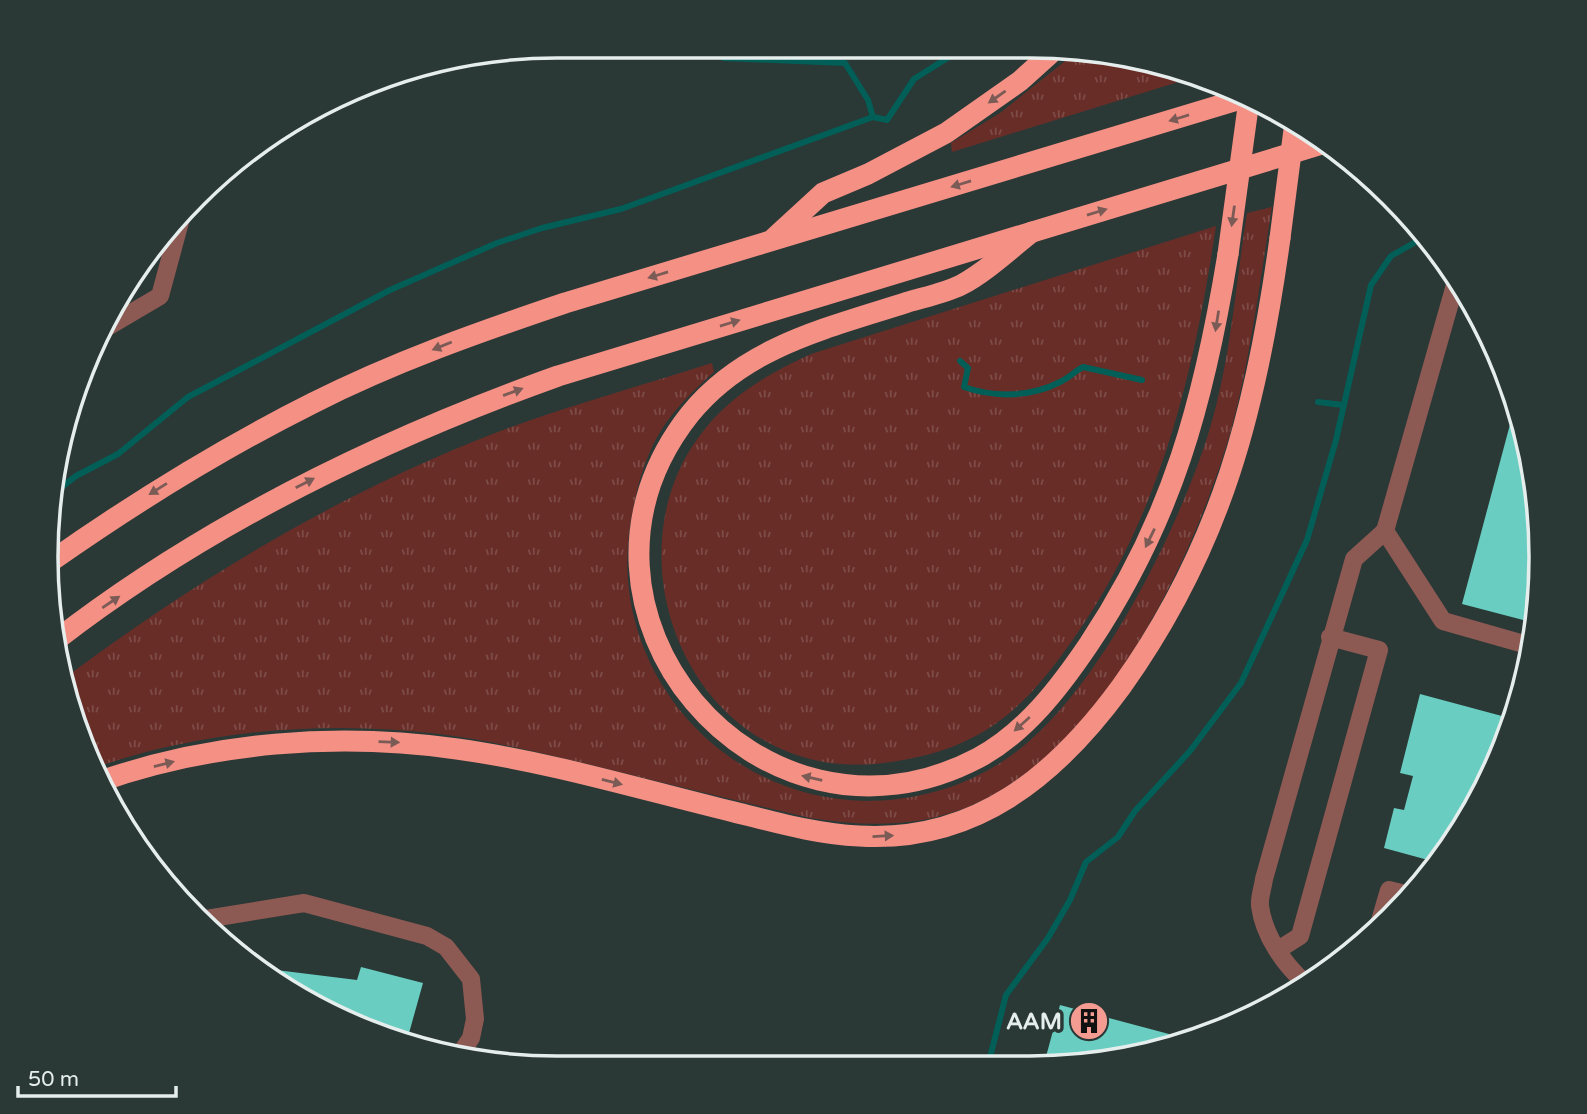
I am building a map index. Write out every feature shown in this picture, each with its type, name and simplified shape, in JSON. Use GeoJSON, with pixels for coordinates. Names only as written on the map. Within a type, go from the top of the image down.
{"type":"FeatureCollection","features":[{"type":"Feature","properties":{"kind":"highway"},"geometry":{"type":"LineString","coordinates":[[771,241],[823,193],[868,174],[946,133],[1020,81],[1045,58]]}},
{"type":"Feature","properties":{"kind":"highway"},"geometry":{"type":"LineString","coordinates":[[58,557],[172,481],[313,403],[457,340],[565,303],[1233,101]]}},
{"type":"Feature","properties":{"kind":"highway"},"geometry":{"type":"LineString","coordinates":[[1032,232],[962,285],[790,340],[751,359],[706,396],[672,440],[658,468],[648,495],[640,560],[642,592],[653,633],[674,680],[692,703],[732,741],[780,769],[806,778],[854,785],[914,781],[980,757],[1004,741],[1049,698],[1106,617],[1164,509],[1193,425],[1205,381],[1228,254],[1248,108]]}},
{"type":"Feature","properties":{"kind":"highway"},"geometry":{"type":"LineString","coordinates":[[110,779],[210,753],[309,741],[358,741],[405,743],[501,756],[832,834],[862,837],[908,833],[958,823],[984,812],[1038,779],[1085,734],[1138,663],[1182,588],[1221,503],[1237,457],[1261,362],[1294,134]]}},
{"type":"Feature","properties":{"kind":"highway"},"geometry":{"type":"LineString","coordinates":[[64,635],[230,524],[358,456],[426,426],[558,376],[1314,147]]}},
{"type":"Feature","properties":{"kind":"lane"},"geometry":{"type":"LineString","coordinates":[[117,321],[160,296],[177,234]]}},
{"type":"Feature","properties":{"kind":"lane"},"geometry":{"type":"LineString","coordinates":[[1298,977],[1290,970],[1278,950],[1260,905],[1264,878],[1354,559],[1385,531],[1453,293]]}},
{"type":"Feature","properties":{"kind":"lane"},"geometry":{"type":"LineString","coordinates":[[1385,531],[1443,621],[1522,643]]}},
{"type":"Feature","properties":{"kind":"lane"},"geometry":{"type":"LineString","coordinates":[[1278,950],[1300,936],[1379,650],[1330,637]]}},
{"type":"Feature","properties":{"kind":"lane"},"geometry":{"type":"LineString","coordinates":[[1383,910],[1389,890],[1399,892]]}},
{"type":"Feature","properties":{"kind":"lane"},"geometry":{"type":"LineString","coordinates":[[213,918],[304,903],[427,936],[446,947],[471,979],[475,1019],[471,1038],[464,1048]]}},
{"type":"Feature","properties":{"kind":"green space"},"geometry":{"type":"Polygon","coordinates":[[[1067,59],[1127,67],[1181,81],[952,152],[951,143],[1000,113],[1067,59]]]}},
{"type":"Feature","properties":{"kind":"green space"},"geometry":{"type":"Polygon","coordinates":[[[1272,207],[1239,399],[1215,479],[1194,535],[1167,592],[1135,648],[1098,700],[1057,746],[1012,783],[962,809],[925,820],[887,824],[829,821],[502,744],[396,730],[308,729],[221,737],[135,755],[103,765],[84,717],[72,673],[161,610],[311,518],[416,466],[529,421],[712,363],[714,372],[672,415],[651,450],[635,499],[627,564],[634,617],[652,666],[680,710],[716,747],[760,775],[810,794],[865,801],[904,798],[942,790],[978,775],[1012,755],[1043,728],[1073,694],[1102,655],[1153,567],[1192,480],[1214,413],[1226,357],[1247,213],[1272,207]]]}},
{"type":"Feature","properties":{"kind":"green space"},"geometry":{"type":"Polygon","coordinates":[[[1216,226],[1197,335],[1184,388],[1169,441],[1130,542],[1104,591],[1058,661],[1006,716],[987,730],[941,751],[862,765],[828,763],[779,748],[740,724],[708,692],[684,654],[669,611],[662,567],[664,521],[676,478],[698,438],[734,399],[763,379],[811,354],[1216,226]]]}},
{"type":"Feature","properties":{"kind":"building"},"geometry":{"type":"Polygon","coordinates":[[[1510,423],[1520,460],[1528,524],[1525,620],[1462,604],[1510,423]]]}},
{"type":"Feature","properties":{"kind":"building"},"geometry":{"type":"Polygon","coordinates":[[[1420,694],[1503,716],[1478,778],[1427,860],[1384,848],[1394,808],[1404,810],[1413,776],[1400,773],[1420,694]]]}},
{"type":"Feature","properties":{"kind":"building"},"geometry":{"type":"Polygon","coordinates":[[[361,967],[423,983],[409,1033],[336,1005],[277,970],[357,980],[361,967]]]}},
{"type":"Feature","properties":{"kind":"building","name":"AAM"},"geometry":{"type":"Polygon","coordinates":[[[1060,1005],[1173,1035],[1127,1047],[1046,1056],[1060,1005]]]}},
{"type":"Feature","properties":{"kind":"waterway"},"geometry":{"type":"LineString","coordinates":[[724,58],[845,63],[868,100],[873,117]]}},
{"type":"Feature","properties":{"kind":"waterway"},"geometry":{"type":"LineString","coordinates":[[63,486],[76,476],[118,454],[188,397],[390,290],[497,243],[542,228],[621,209],[873,117],[887,120],[914,79],[947,58]]}},
{"type":"Feature","properties":{"kind":"waterway"},"geometry":{"type":"LineString","coordinates":[[990,1056],[1006,995],[1048,938],[1070,900],[1086,862],[1118,837],[1135,811],[1190,751],[1241,683],[1307,540],[1336,440],[1371,285],[1391,256],[1416,242]]}},
{"type":"Feature","properties":{"kind":"waterway"},"geometry":{"type":"LineString","coordinates":[[960,361],[968,368],[964,387],[988,393],[1037,391],[1063,380],[1083,367],[1142,380]]}},
{"type":"Feature","properties":{"kind":"waterway"},"geometry":{"type":"LineString","coordinates":[[1318,402],[1343,405]]}},
{"type":"Feature","properties":{"kind":"place","name":"AAM"},"geometry":{"type":"Point","coordinates":[1089,1021]}}]}
